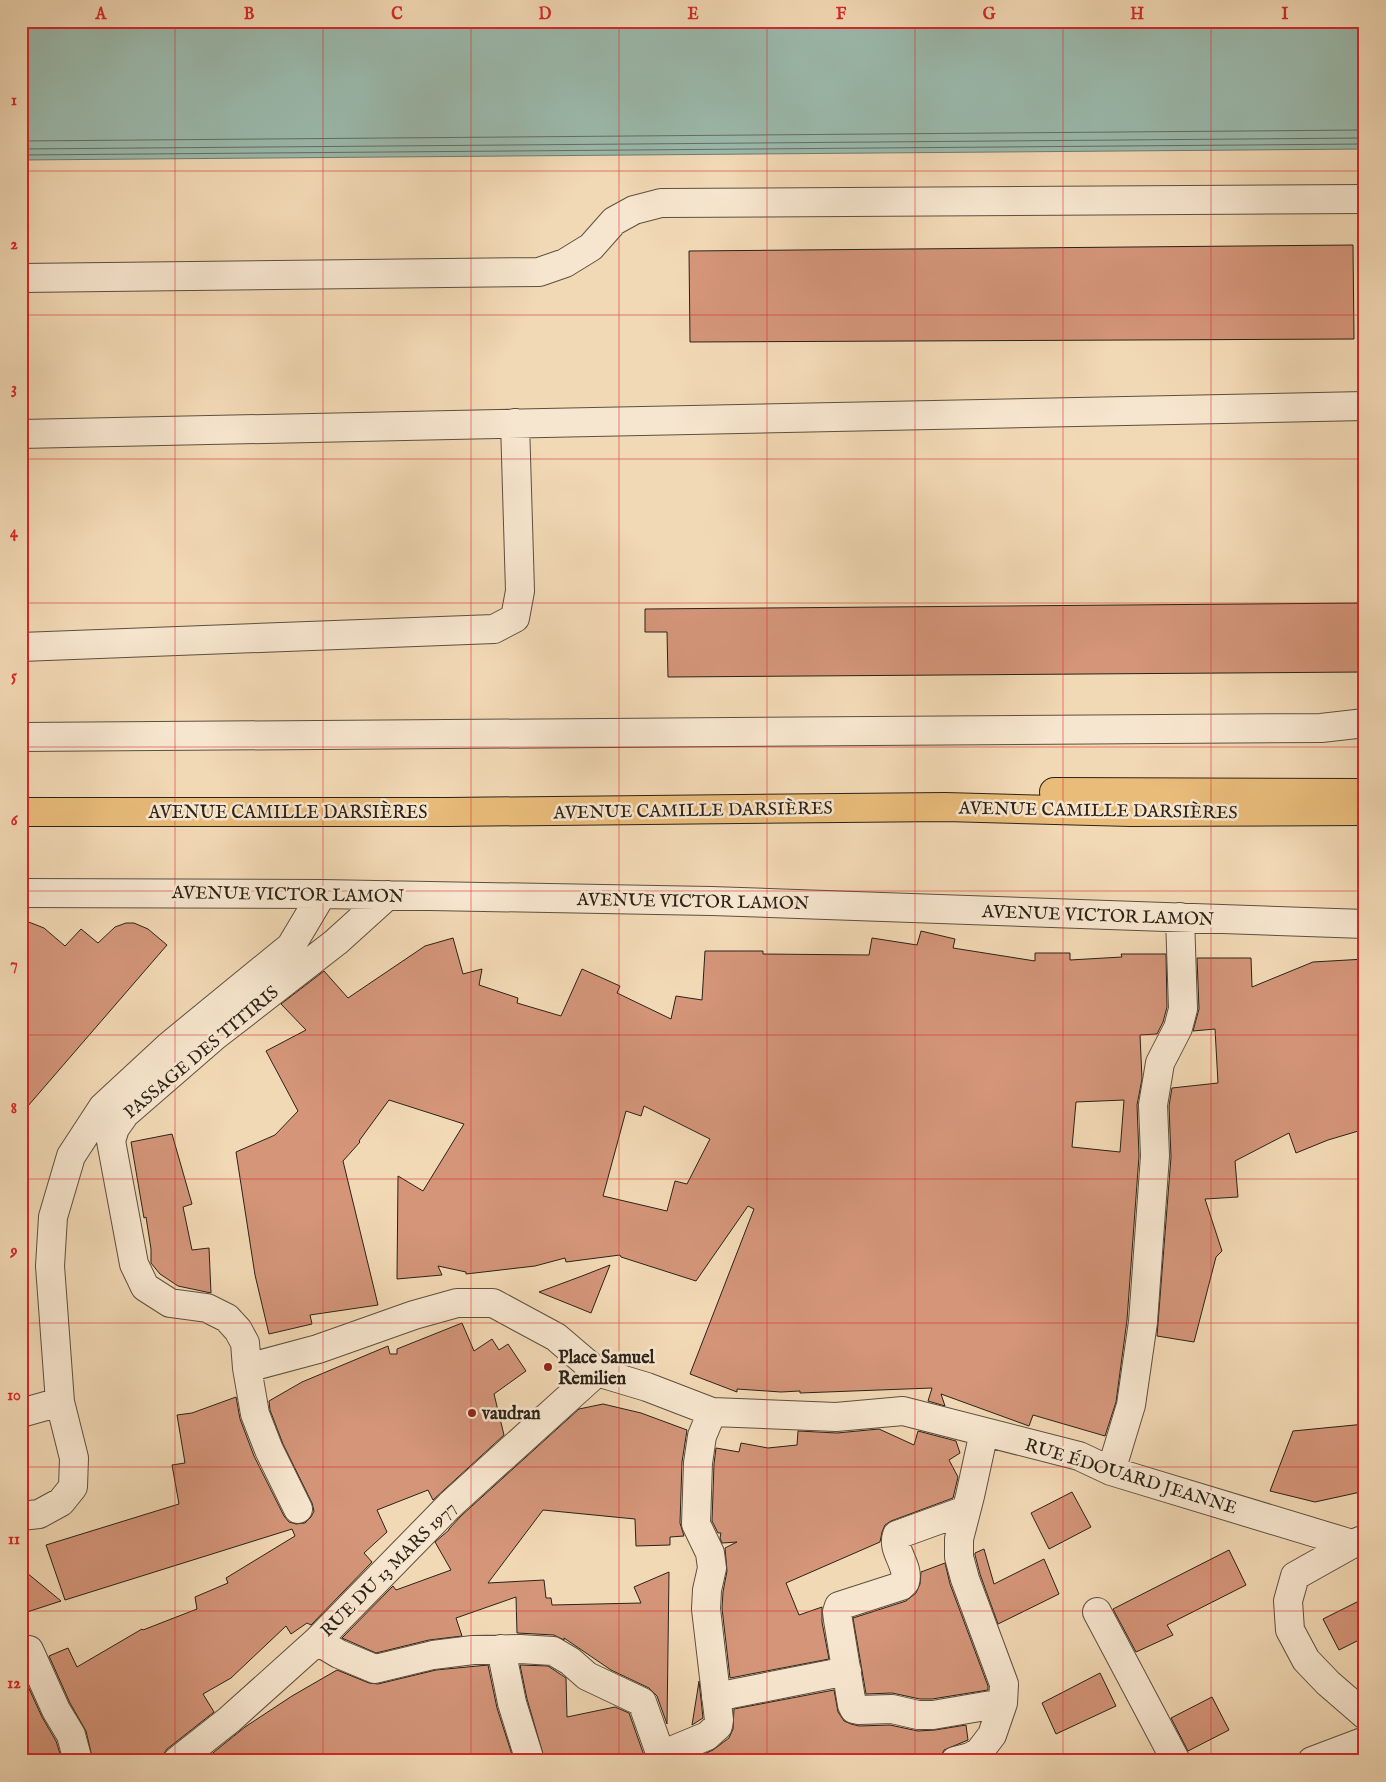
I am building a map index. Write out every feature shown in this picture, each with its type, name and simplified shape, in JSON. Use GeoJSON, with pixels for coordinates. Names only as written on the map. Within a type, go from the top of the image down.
{"type":"FeatureCollection","features":[{"type":"Feature","properties":{"kind":"main road","name":"AVENUE CAMILLE DARSIÈRES"},"geometry":{"type":"LineString","coordinates":[[21,796],[738,796],[1107,792],[1365,793]]}},
{"type":"Feature","properties":{"kind":"main road","name":"AVENUE CAMILLE DARSIÈRES"},"geometry":{"type":"LineString","coordinates":[[21,812],[447,812],[935,807],[1131,812],[1365,811]]}},
{"type":"Feature","properties":{"kind":"street"},"geometry":{"type":"LineString","coordinates":[[21,278],[539,272],[565,263],[591,248],[614,221],[634,210],[661,203],[1365,199]]}},
{"type":"Feature","properties":{"kind":"street"},"geometry":{"type":"LineString","coordinates":[[21,434],[1365,406]]}},
{"type":"Feature","properties":{"kind":"street"},"geometry":{"type":"LineString","coordinates":[[21,648],[494,629],[515,618],[520,591],[515,423]]}},
{"type":"Feature","properties":{"kind":"street"},"geometry":{"type":"LineString","coordinates":[[21,737],[1311,728],[1365,723]]}},
{"type":"Feature","properties":{"kind":"street","name":"AVENUE VICTOR LAMON"},"geometry":{"type":"LineString","coordinates":[[21,893],[322,894],[721,901],[1365,924]]}},
{"type":"Feature","properties":{"kind":"street"},"geometry":{"type":"LineString","coordinates":[[21,1516],[39,1514],[61,1502],[73,1487],[74,1458],[60,1402],[50,1266],[53,1217],[71,1156],[103,1107],[170,1045],[291,946],[322,894]]}},
{"type":"Feature","properties":{"kind":"street","name":"PASSAGE DES TITIRIS"},"geometry":{"type":"LineString","coordinates":[[247,1368],[245,1343],[238,1330],[227,1318],[207,1308],[170,1303],[145,1287],[134,1264],[111,1141],[113,1134],[125,1114],[215,1036],[336,942],[388,896]]}},
{"type":"Feature","properties":{"kind":"street"},"geometry":{"type":"LineString","coordinates":[[1111,1470],[1131,1405],[1143,1322],[1155,1156],[1153,1104],[1160,1063],[1178,1028],[1183,1009],[1180,917]]}},
{"type":"Feature","properties":{"kind":"street","name":"RUE ÉDOUARD JEANNE"},"geometry":{"type":"LineString","coordinates":[[247,1368],[318,1349],[414,1315],[457,1303],[493,1303],[556,1337],[597,1372],[647,1387],[712,1412],[836,1416],[904,1411],[1079,1456],[1111,1470],[1358,1542]]}},
{"type":"Feature","properties":{"kind":"street"},"geometry":{"type":"LineString","coordinates":[[247,1368],[255,1414],[269,1450],[298,1509]]}},
{"type":"Feature","properties":{"kind":"street","name":"RUE DU 13 MARS 1977"},"geometry":{"type":"LineString","coordinates":[[177,1761],[229,1720],[317,1641],[450,1505],[597,1372]]}},
{"type":"Feature","properties":{"kind":"street"},"geometry":{"type":"LineString","coordinates":[[21,1413],[60,1402]]}},
{"type":"Feature","properties":{"kind":"street"},"geometry":{"type":"LineString","coordinates":[[317,1641],[339,1654],[375,1669],[433,1655],[473,1650],[553,1651],[570,1661],[588,1676],[642,1702],[662,1758],[714,1731],[718,1726],[719,1720],[706,1609],[707,1590],[712,1568],[710,1553],[696,1524],[702,1436],[712,1412]]}},
{"type":"Feature","properties":{"kind":"street"},"geometry":{"type":"LineString","coordinates":[[955,1761],[980,1752],[992,1735],[1003,1703],[1004,1684],[1002,1677],[965,1579],[959,1557],[959,1539],[984,1432]]}},
{"type":"Feature","properties":{"kind":"street"},"geometry":{"type":"LineString","coordinates":[[966,1510],[897,1535],[896,1544],[906,1572],[905,1582],[901,1586],[839,1606],[837,1612],[838,1620],[852,1705],[854,1709],[859,1710],[892,1709],[918,1715],[933,1715],[1003,1703]]}},
{"type":"Feature","properties":{"kind":"street"},"geometry":{"type":"LineString","coordinates":[[1358,1542],[1295,1576],[1288,1601],[1290,1630],[1306,1660],[1328,1683],[1365,1715]]}},
{"type":"Feature","properties":{"kind":"street"},"geometry":{"type":"LineString","coordinates":[[1097,1612],[1176,1761]]}},
{"type":"Feature","properties":{"kind":"street"},"geometry":{"type":"LineString","coordinates":[[501,1649],[512,1703],[530,1761]]}},
{"type":"Feature","properties":{"kind":"street"},"geometry":{"type":"LineString","coordinates":[[29,1650],[56,1710],[71,1736],[78,1761]]}},
{"type":"Feature","properties":{"kind":"street"},"geometry":{"type":"LineString","coordinates":[[716,1697],[847,1671]]}},
{"type":"Feature","properties":{"kind":"street"},"geometry":{"type":"LineString","coordinates":[[1312,1761],[1365,1741]]}},
{"type":"Feature","properties":{"kind":"water"},"geometry":{"type":"Polygon","coordinates":[[[21,21],[1365,21],[1365,149],[21,160],[21,21]]]}},
{"type":"Feature","properties":{"kind":"building"},"geometry":{"type":"Polygon","coordinates":[[[1353,245],[1354,339],[690,342],[689,251],[1353,245]]]}},
{"type":"Feature","properties":{"kind":"building"},"geometry":{"type":"Polygon","coordinates":[[[1365,603],[1365,672],[668,677],[667,632],[645,632],[645,609],[1365,603]]]}},
{"type":"Feature","properties":{"kind":"building"},"geometry":{"type":"Polygon","coordinates":[[[21,919],[44,928],[65,946],[81,929],[98,943],[115,927],[126,923],[134,923],[148,929],[167,945],[21,1114],[21,919]]]}},
{"type":"Feature","properties":{"kind":"building"},"geometry":{"type":"Polygon","coordinates":[[[921,931],[955,939],[953,948],[1035,961],[1035,953],[1070,953],[1070,960],[1122,957],[1121,954],[1166,954],[1167,1007],[1163,1022],[1157,1034],[1140,1035],[1142,1079],[1137,1105],[1139,1156],[1127,1320],[1116,1402],[1105,1436],[1033,1415],[1029,1426],[941,1394],[945,1406],[928,1401],[932,1388],[800,1393],[800,1391],[781,1392],[737,1389],[737,1392],[690,1374],[754,1209],[748,1206],[696,1281],[621,1257],[620,1255],[566,1262],[565,1258],[535,1266],[466,1274],[466,1272],[438,1266],[442,1275],[397,1279],[398,1176],[423,1191],[464,1124],[389,1100],[360,1142],[343,1161],[378,1305],[310,1315],[312,1324],[269,1334],[255,1275],[236,1152],[275,1135],[298,1111],[266,1051],[306,1030],[281,1004],[324,971],[348,998],[425,946],[453,938],[463,974],[482,969],[479,985],[518,998],[517,1003],[561,1016],[582,969],[620,986],[617,993],[671,1019],[676,996],[702,1000],[705,951],[763,951],[763,954],[869,955],[872,938],[917,945],[921,931]],[[1124,1100],[1076,1102],[1072,1147],[1120,1152],[1124,1100]],[[644,1106],[641,1116],[626,1111],[603,1196],[667,1211],[675,1181],[687,1184],[710,1139],[644,1106]]]}},
{"type":"Feature","properties":{"kind":"building"},"geometry":{"type":"Polygon","coordinates":[[[1197,958],[1251,958],[1252,987],[1313,962],[1365,959],[1365,1129],[1328,1140],[1296,1153],[1289,1133],[1235,1161],[1238,1197],[1205,1199],[1222,1251],[1216,1257],[1194,1342],[1157,1336],[1171,1157],[1169,1106],[1172,1088],[1218,1083],[1215,1029],[1193,1031],[1199,1009],[1197,958]]]}},
{"type":"Feature","properties":{"kind":"building"},"geometry":{"type":"Polygon","coordinates":[[[172,1134],[192,1204],[183,1207],[192,1250],[209,1248],[211,1293],[178,1286],[160,1274],[151,1263],[151,1249],[146,1217],[144,1218],[131,1142],[172,1134]]]}},
{"type":"Feature","properties":{"kind":"building"},"geometry":{"type":"Polygon","coordinates":[[[610,1265],[591,1313],[539,1292],[582,1276],[610,1265]]]}},
{"type":"Feature","properties":{"kind":"building"},"geometry":{"type":"Polygon","coordinates":[[[462,1323],[474,1351],[492,1339],[499,1350],[508,1344],[526,1371],[494,1394],[504,1435],[433,1500],[428,1490],[377,1510],[387,1532],[364,1553],[372,1562],[311,1625],[307,1623],[291,1634],[286,1626],[231,1678],[203,1694],[214,1712],[167,1749],[162,1761],[93,1761],[86,1731],[70,1703],[49,1656],[68,1648],[77,1667],[142,1629],[197,1609],[195,1597],[228,1583],[226,1578],[295,1536],[292,1529],[65,1600],[46,1545],[179,1504],[172,1465],[185,1463],[177,1415],[192,1413],[236,1397],[240,1419],[254,1456],[284,1516],[289,1522],[296,1524],[305,1523],[314,1511],[312,1503],[283,1444],[270,1410],[269,1401],[302,1382],[388,1346],[390,1354],[397,1354],[397,1349],[462,1323]]]}},
{"type":"Feature","properties":{"kind":"building"},"geometry":{"type":"Polygon","coordinates":[[[603,1404],[641,1413],[687,1430],[682,1462],[680,1523],[684,1536],[670,1537],[670,1545],[636,1546],[635,1519],[543,1510],[488,1583],[544,1580],[546,1598],[551,1598],[552,1605],[641,1603],[634,1587],[669,1572],[667,1724],[657,1696],[649,1688],[611,1670],[564,1638],[564,1640],[554,1635],[517,1633],[516,1597],[456,1618],[462,1636],[429,1640],[376,1653],[342,1638],[393,1586],[396,1590],[451,1570],[435,1542],[579,1409],[603,1404]]]}},
{"type":"Feature","properties":{"kind":"building"},"geometry":{"type":"Polygon","coordinates":[[[1365,1424],[1365,1491],[1315,1502],[1270,1491],[1293,1431],[1365,1424]]]}},
{"type":"Feature","properties":{"kind":"building"},"geometry":{"type":"Polygon","coordinates":[[[879,1429],[914,1445],[918,1431],[956,1441],[960,1453],[949,1460],[958,1477],[953,1498],[891,1521],[885,1525],[880,1542],[786,1583],[799,1615],[822,1607],[822,1622],[829,1659],[730,1678],[722,1608],[727,1571],[725,1548],[737,1542],[722,1543],[721,1533],[718,1533],[712,1521],[716,1448],[739,1452],[741,1443],[768,1448],[797,1445],[798,1431],[837,1433],[879,1429]]]}},
{"type":"Feature","properties":{"kind":"building"},"geometry":{"type":"Polygon","coordinates":[[[1072,1492],[1091,1527],[1049,1549],[1031,1513],[1072,1492]]]}},
{"type":"Feature","properties":{"kind":"building"},"geometry":{"type":"Polygon","coordinates":[[[984,1549],[994,1584],[1044,1559],[1059,1594],[998,1624],[975,1555],[975,1553],[984,1549]]]}},
{"type":"Feature","properties":{"kind":"building"},"geometry":{"type":"Polygon","coordinates":[[[1229,1550],[1246,1585],[1167,1625],[1173,1635],[1136,1652],[1113,1609],[1229,1550]]]}},
{"type":"Feature","properties":{"kind":"building"},"geometry":{"type":"Polygon","coordinates":[[[945,1563],[950,1584],[988,1690],[932,1699],[920,1699],[892,1693],[866,1694],[853,1618],[906,1601],[916,1593],[920,1584],[921,1572],[945,1563]]]}},
{"type":"Feature","properties":{"kind":"building"},"geometry":{"type":"Polygon","coordinates":[[[21,1568],[61,1601],[21,1614],[21,1568]]]}},
{"type":"Feature","properties":{"kind":"building"},"geometry":{"type":"Polygon","coordinates":[[[1365,1598],[1365,1637],[1339,1650],[1323,1619],[1365,1598]]]}},
{"type":"Feature","properties":{"kind":"building"},"geometry":{"type":"Polygon","coordinates":[[[488,1665],[497,1708],[514,1761],[203,1761],[245,1727],[292,1696],[337,1670],[369,1683],[378,1684],[436,1670],[488,1665]]]}},
{"type":"Feature","properties":{"kind":"building"},"geometry":{"type":"Polygon","coordinates":[[[520,1665],[548,1666],[566,1678],[567,1717],[615,1707],[629,1713],[646,1761],[545,1761],[527,1699],[520,1665]]]}},
{"type":"Feature","properties":{"kind":"building"},"geometry":{"type":"Polygon","coordinates":[[[21,1671],[42,1717],[56,1741],[62,1760],[30,1761],[21,1728],[21,1671]]]}},
{"type":"Feature","properties":{"kind":"building"},"geometry":{"type":"Polygon","coordinates":[[[1100,1673],[1116,1706],[1056,1734],[1042,1703],[1100,1673]]]}},
{"type":"Feature","properties":{"kind":"building"},"geometry":{"type":"Polygon","coordinates":[[[699,1681],[703,1718],[692,1725],[697,1694],[699,1681]]]}},
{"type":"Feature","properties":{"kind":"building"},"geometry":{"type":"Polygon","coordinates":[[[834,1690],[838,1712],[844,1721],[851,1724],[859,1726],[890,1725],[918,1731],[966,1725],[968,1740],[944,1750],[940,1758],[915,1761],[688,1761],[713,1750],[729,1738],[733,1729],[734,1709],[834,1690]]]}},
{"type":"Feature","properties":{"kind":"building"},"geometry":{"type":"Polygon","coordinates":[[[1212,1697],[1229,1730],[1188,1751],[1171,1718],[1212,1697]]]}},
{"type":"Feature","properties":{"kind":"place","name":"Place Samuel Remilien"},"geometry":{"type":"Point","coordinates":[548,1367]}},
{"type":"Feature","properties":{"kind":"place","name":"vaudran"},"geometry":{"type":"Point","coordinates":[472,1413]}}]}
